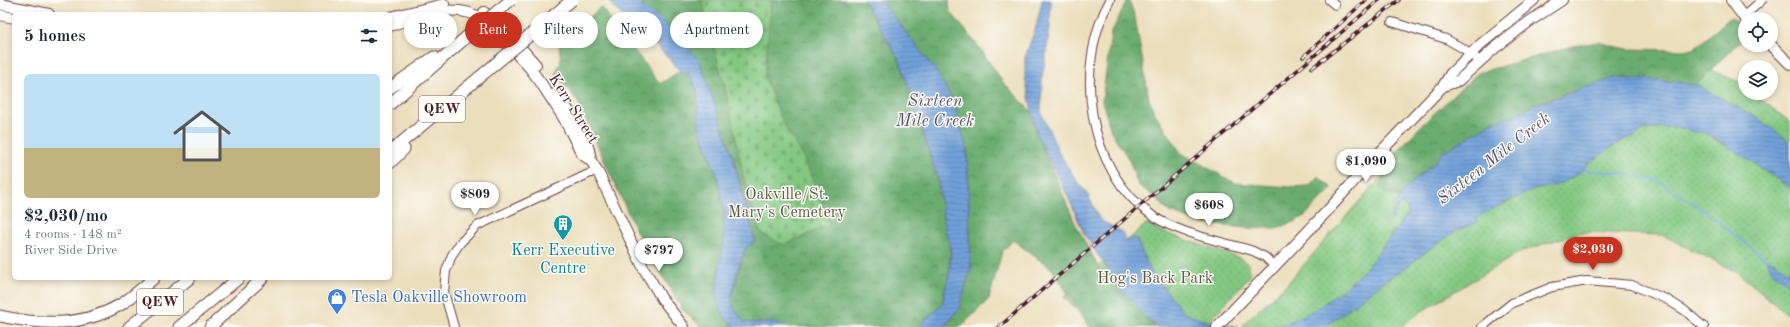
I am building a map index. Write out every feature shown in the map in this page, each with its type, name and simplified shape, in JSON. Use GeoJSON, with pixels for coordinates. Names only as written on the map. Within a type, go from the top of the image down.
{"type":"FeatureCollection","features":[{"type":"Feature","properties":{"kind":"highway","name":"QEW"},"geometry":{"type":"LineString","coordinates":[[496,12],[510,0]]}},
{"type":"Feature","properties":{"kind":"highway","name":"QEW"},"geometry":{"type":"LineString","coordinates":[[392,150],[572,0]]}},
{"type":"Feature","properties":{"kind":"highway"},"geometry":{"type":"LineString","coordinates":[[392,87],[465,36]]}},
{"type":"Feature","properties":{"kind":"highway","name":"QEW"},"geometry":{"type":"LineString","coordinates":[[392,102],[465,38]]}},
{"type":"Feature","properties":{"kind":"highway"},"geometry":{"type":"LineString","coordinates":[[392,161],[453,100]]}},
{"type":"Feature","properties":{"kind":"highway"},"geometry":{"type":"LineString","coordinates":[[0,316],[28,322],[54,324],[75,323],[107,313],[121,305],[152,280]]}},
{"type":"Feature","properties":{"kind":"highway","name":"QEW"},"geometry":{"type":"LineString","coordinates":[[129,327],[188,280]]}},
{"type":"Feature","properties":{"kind":"highway","name":"QEW"},"geometry":{"type":"LineString","coordinates":[[178,327],[237,280]]}},
{"type":"Feature","properties":{"kind":"highway"},"geometry":{"type":"LineString","coordinates":[[210,327],[261,280]]}},
{"type":"Feature","properties":{"kind":"main road"},"geometry":{"type":"LineString","coordinates":[[1217,327],[1443,86],[1451,74],[1471,54],[1534,0]]}},
{"type":"Feature","properties":{"kind":"main road"},"geometry":{"type":"LineString","coordinates":[[1443,86],[1458,81],[1480,61],[1530,21],[1562,0]]}},
{"type":"Feature","properties":{"kind":"main road"},"geometry":{"type":"LineString","coordinates":[[1731,0],[1740,12]]}},
{"type":"Feature","properties":{"kind":"main road"},"geometry":{"type":"LineString","coordinates":[[0,4],[39,12]]}},
{"type":"Feature","properties":{"kind":"main road","name":"Kerr Street"},"geometry":{"type":"LineString","coordinates":[[392,16],[432,6],[455,4],[479,8],[492,18],[533,62],[571,114],[591,153],[591,161]]}},
{"type":"Feature","properties":{"kind":"main road","name":"Kerr Street"},"geometry":{"type":"LineString","coordinates":[[392,25],[436,12],[449,10],[463,11],[477,15],[484,20],[542,83],[564,117],[582,154],[591,161],[597,170],[644,269],[662,299],[684,327]]}},
{"type":"Feature","properties":{"kind":"main road"},"geometry":{"type":"LineString","coordinates":[[0,15],[12,18]]}},
{"type":"Feature","properties":{"kind":"main road"},"geometry":{"type":"LineString","coordinates":[[1778,52],[1790,64]]}},
{"type":"Feature","properties":{"kind":"street"},"geometry":{"type":"LineString","coordinates":[[1110,0],[1098,27],[1090,72],[1093,114],[1100,145],[1108,163],[1122,186],[1141,207],[1153,216],[1173,226],[1261,255],[1274,266]]}},
{"type":"Feature","properties":{"kind":"street"},"geometry":{"type":"LineString","coordinates":[[1750,12],[1762,0]]}},
{"type":"Feature","properties":{"kind":"street"},"geometry":{"type":"LineString","coordinates":[[1392,22],[1446,40],[1471,54],[1480,61]]}},
{"type":"Feature","properties":{"kind":"street"},"geometry":{"type":"LineString","coordinates":[[454,327],[444,292],[446,271],[452,255],[460,243],[477,226],[597,170]]}},
{"type":"Feature","properties":{"kind":"street"},"geometry":{"type":"LineString","coordinates":[[1482,327],[1512,303],[1552,287],[1587,281],[1632,285],[1666,299],[1684,310],[1704,327]]}},
{"type":"Feature","properties":{"kind":"green space"},"geometry":{"type":"Polygon","coordinates":[[[645,0],[863,0],[900,61],[938,180],[945,231],[951,246],[950,269],[942,305],[917,327],[790,327],[773,323],[744,322],[733,306],[732,295],[752,224],[733,157],[700,62],[686,48],[763,48],[763,12],[670,12],[670,33],[662,25],[662,12],[648,12],[641,5],[645,0]]]}},
{"type":"Feature","properties":{"kind":"green space","name":"Oakville/St. Mary's Cemetery"},"geometry":{"type":"Polygon","coordinates":[[[702,0],[771,0],[765,78],[783,123],[806,163],[830,225],[783,245],[760,232],[743,176],[730,108],[714,48],[763,48],[763,12],[705,12],[702,0]]]}},
{"type":"Feature","properties":{"kind":"green space"},"geometry":{"type":"Polygon","coordinates":[[[881,0],[949,0],[950,11],[982,51],[1002,81],[1033,113],[1037,135],[1076,225],[1099,268],[1155,327],[1090,327],[1052,269],[1013,240],[1002,252],[989,299],[961,327],[944,327],[954,316],[971,267],[967,150],[960,126],[903,30],[881,0]]]}},
{"type":"Feature","properties":{"kind":"green space"},"geometry":{"type":"Polygon","coordinates":[[[1127,0],[1129,0],[1135,17],[1149,99],[1154,112],[1181,153],[1235,183],[1289,187],[1309,186],[1318,176],[1332,188],[1305,216],[1276,228],[1246,228],[1205,224],[1169,212],[1155,197],[1138,185],[1129,160],[1111,131],[1102,101],[1111,34],[1127,0]]]}},
{"type":"Feature","properties":{"kind":"green space"},"geometry":{"type":"Polygon","coordinates":[[[601,7],[606,14],[606,48],[632,48],[660,84],[680,71],[688,73],[697,90],[699,127],[717,176],[724,211],[724,240],[716,294],[719,307],[726,319],[736,327],[702,327],[683,310],[637,233],[577,100],[555,73],[561,62],[559,48],[598,48],[598,12],[595,12],[601,7]]]}},
{"type":"Feature","properties":{"kind":"green space"},"geometry":{"type":"Polygon","coordinates":[[[1731,17],[1738,24],[1738,43],[1696,85],[1657,80],[1614,78],[1533,105],[1513,116],[1495,121],[1443,152],[1434,163],[1408,186],[1400,197],[1385,193],[1379,187],[1395,153],[1426,121],[1478,73],[1573,46],[1598,42],[1625,49],[1694,49],[1731,17]]]}},
{"type":"Feature","properties":{"kind":"green space"},"geometry":{"type":"Polygon","coordinates":[[[1607,45],[1690,61],[1738,82],[1738,100],[1762,100],[1790,122],[1790,316],[1737,272],[1662,235],[1581,232],[1522,251],[1422,311],[1400,327],[1242,327],[1245,322],[1287,284],[1362,198],[1425,131],[1527,62],[1607,45]]]}},
{"type":"Feature","properties":{"kind":"green space","name":"Hog's Back Park"},"geometry":{"type":"Polygon","coordinates":[[[1147,223],[1163,232],[1237,257],[1248,263],[1250,270],[1249,277],[1204,327],[1094,327],[1064,297],[1147,223]]]}},
{"type":"Feature","properties":{"kind":"water"},"geometry":{"type":"Polygon","coordinates":[[[608,0],[636,0],[651,12],[618,12],[608,0]]]}},
{"type":"Feature","properties":{"kind":"water","name":"Sixteen Mile Creek"},"geometry":{"type":"Polygon","coordinates":[[[863,0],[881,0],[938,74],[953,101],[967,150],[971,267],[959,309],[944,327],[917,327],[942,305],[950,269],[951,246],[945,231],[938,180],[900,61],[863,0]]]}},
{"type":"Feature","properties":{"kind":"water"},"geometry":{"type":"Polygon","coordinates":[[[1042,0],[1051,0],[1050,28],[1042,79],[1041,112],[1059,153],[1078,183],[1087,193],[1100,220],[1122,232],[1126,240],[1136,238],[1150,270],[1184,313],[1202,320],[1239,327],[1158,327],[1154,325],[1121,289],[1084,234],[1069,199],[1037,135],[1025,78],[1025,57],[1036,27],[1042,0]]]}},
{"type":"Feature","properties":{"kind":"water"},"geometry":{"type":"Polygon","coordinates":[[[662,20],[670,29],[670,48],[688,48],[700,61],[733,157],[755,241],[745,249],[732,295],[733,306],[744,322],[773,323],[790,327],[736,327],[726,319],[719,307],[716,294],[724,240],[724,211],[717,176],[699,127],[697,90],[688,73],[680,71],[659,48],[662,48],[662,20]]]}},
{"type":"Feature","properties":{"kind":"water"},"geometry":{"type":"Polygon","coordinates":[[[1614,78],[1657,80],[1696,85],[1759,119],[1790,142],[1790,188],[1754,163],[1704,132],[1694,132],[1676,127],[1661,127],[1643,130],[1635,136],[1623,140],[1588,163],[1583,170],[1571,178],[1557,185],[1533,190],[1480,215],[1476,223],[1458,230],[1435,245],[1405,268],[1383,282],[1325,327],[1270,327],[1283,324],[1311,312],[1337,294],[1360,274],[1408,214],[1407,208],[1402,204],[1398,207],[1392,220],[1390,218],[1395,204],[1408,186],[1434,163],[1443,152],[1495,121],[1513,116],[1533,105],[1614,78]]]}},
{"type":"Feature","properties":{"kind":"water"},"geometry":{"type":"Polygon","coordinates":[[[1766,259],[1775,262],[1790,273],[1790,287],[1771,270],[1766,259]]]}},
{"type":"Feature","properties":{"kind":"waterway"},"geometry":{"type":"LineString","coordinates":[[1583,170],[1620,173],[1657,181],[1693,203],[1766,259]]}},
{"type":"Feature","properties":{"kind":"railway"},"geometry":{"type":"LineString","coordinates":[[1303,57],[1366,0]]}},
{"type":"Feature","properties":{"kind":"railway"},"geometry":{"type":"LineString","coordinates":[[999,327],[1379,0]]}},
{"type":"Feature","properties":{"kind":"railway"},"geometry":{"type":"LineString","coordinates":[[1312,68],[1399,0]]}},
{"type":"Feature","properties":{"kind":"place","name":"Kerr Executive Centre"},"geometry":{"type":"Point","coordinates":[563,241]}},
{"type":"Feature","properties":{"kind":"place","name":"Tesla Oakville Showroom"},"geometry":{"type":"Point","coordinates":[337,315]}}]}
